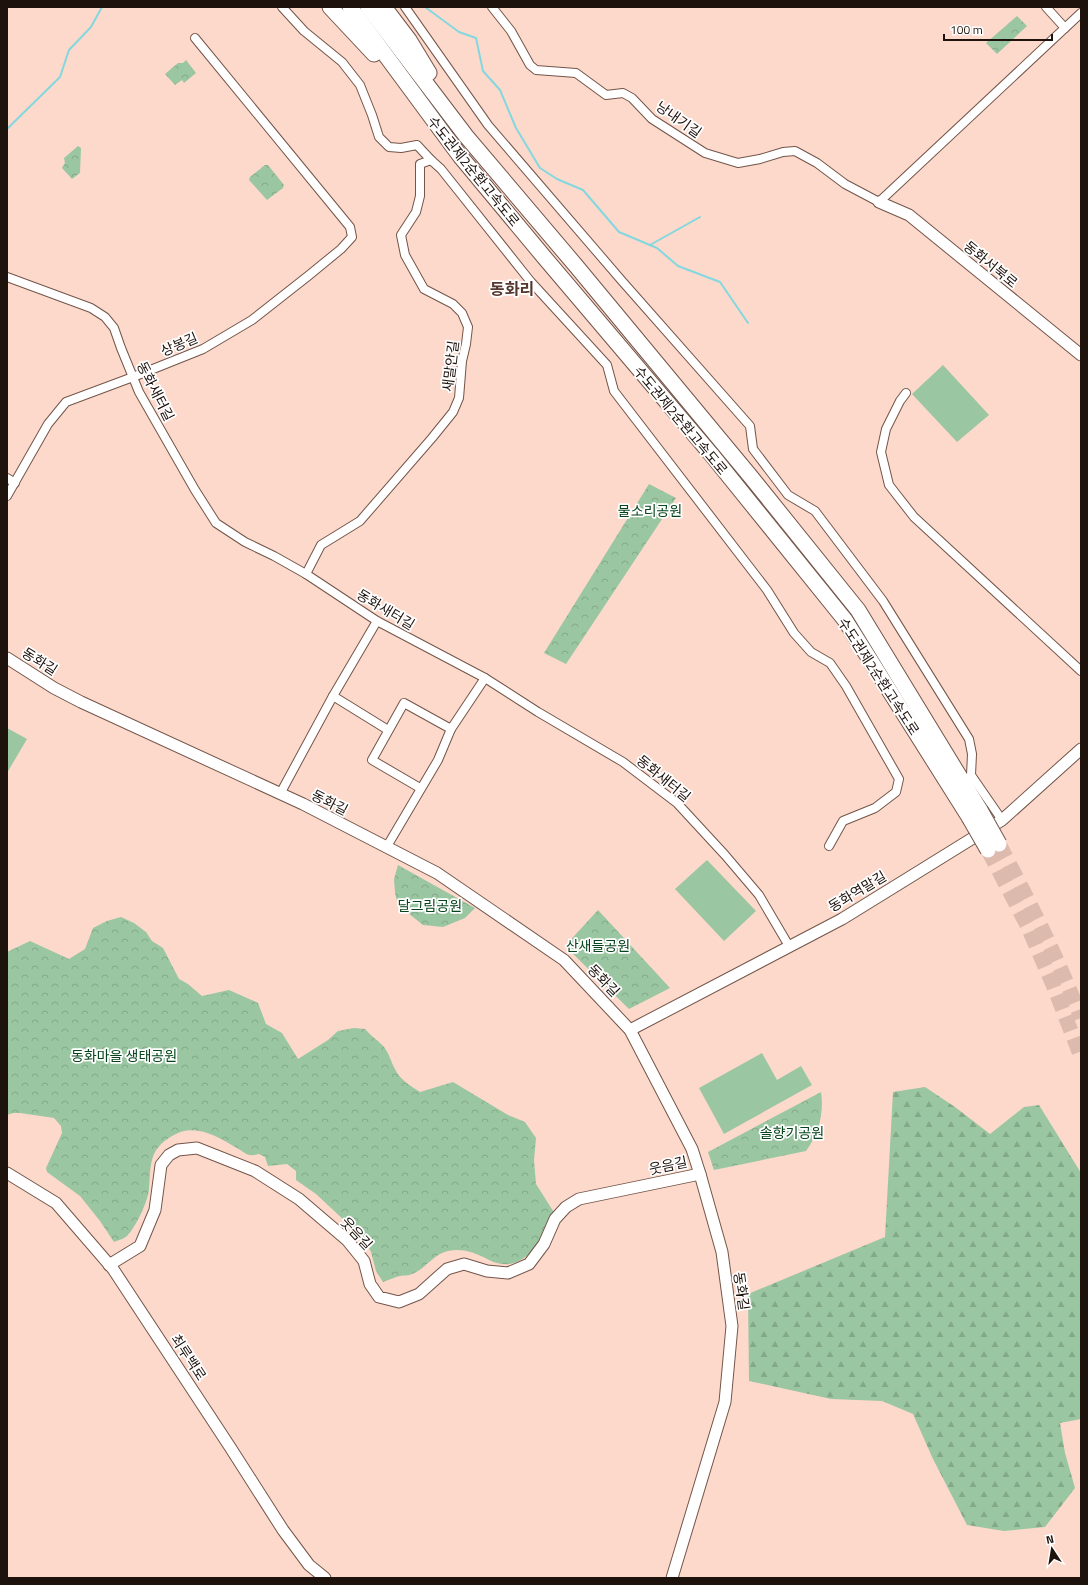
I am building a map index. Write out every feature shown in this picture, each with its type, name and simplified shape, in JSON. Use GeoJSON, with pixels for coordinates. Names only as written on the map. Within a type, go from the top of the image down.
{"type":"FeatureCollection","features":[{"type":"Feature","properties":{"kind":"highway"},"geometry":{"type":"LineString","coordinates":[[330,7],[419,101]]}},
{"type":"Feature","properties":{"kind":"highway","name":"수도권제2순환고속도로"},"geometry":{"type":"LineString","coordinates":[[350,7],[465,162],[711,454],[845,620],[974,813]]}},
{"type":"Feature","properties":{"kind":"highway","name":"수도권제2순환고속도로"},"geometry":{"type":"LineString","coordinates":[[368,7],[466,136],[721,441],[858,610],[993,847]]}},
{"type":"Feature","properties":{"kind":"highway"},"geometry":{"type":"LineString","coordinates":[[384,7],[409,40],[466,136]]}},
{"type":"Feature","properties":{"kind":"street"},"geometry":{"type":"LineString","coordinates":[[282,7],[304,32],[342,62],[360,85],[379,137],[389,147],[401,148],[417,145],[441,169],[531,282],[607,365],[614,391],[767,590],[794,633],[811,652],[830,663],[846,686],[899,779],[896,792],[886,800],[875,808],[843,821],[829,846]]}},
{"type":"Feature","properties":{"kind":"street"},"geometry":{"type":"LineString","coordinates":[[405,7],[488,125],[622,281],[750,426],[753,449],[757,455],[788,495],[815,511],[883,601],[969,739],[972,754],[971,775],[1002,820]]}},
{"type":"Feature","properties":{"kind":"street","name":"낭내기길"},"geometry":{"type":"LineString","coordinates":[[492,7],[511,31],[530,65],[536,70],[576,73],[606,95],[622,93],[632,98],[652,119],[705,154],[738,163],[760,159],[783,152],[795,151],[817,163],[845,184],[879,202]]}},
{"type":"Feature","properties":{"kind":"street"},"geometry":{"type":"LineString","coordinates":[[1046,7],[1065,28]]}},
{"type":"Feature","properties":{"kind":"street"},"geometry":{"type":"LineString","coordinates":[[879,202],[1081,13]]}},
{"type":"Feature","properties":{"kind":"street","name":"상봉길"},"geometry":{"type":"LineString","coordinates":[[7,496],[48,424],[66,402],[133,377],[203,348],[252,320],[341,249],[352,237],[350,227],[195,38]]}},
{"type":"Feature","properties":{"kind":"street","name":"새말안길"},"geometry":{"type":"LineString","coordinates":[[306,574],[321,545],[360,521],[453,412],[459,398],[462,361],[468,327],[462,313],[453,304],[424,289],[405,255],[401,235],[416,212],[420,196],[420,164],[431,160]]}},
{"type":"Feature","properties":{"kind":"street","name":"동화서북로"},"geometry":{"type":"LineString","coordinates":[[879,202],[909,215],[1081,355]]}},
{"type":"Feature","properties":{"kind":"street","name":"동화새터길"},"geometry":{"type":"LineString","coordinates":[[7,277],[91,308],[105,317],[114,328],[139,392],[216,523],[245,542],[306,574],[377,621],[485,678],[538,712],[623,762],[677,803],[725,856],[759,895],[789,946]]}},
{"type":"Feature","properties":{"kind":"street"},"geometry":{"type":"LineString","coordinates":[[906,393],[900,401],[886,428],[881,452],[889,485],[914,517],[1081,671]]}},
{"type":"Feature","properties":{"kind":"street"},"geometry":{"type":"LineString","coordinates":[[7,478],[15,482]]}},
{"type":"Feature","properties":{"kind":"street"},"geometry":{"type":"LineString","coordinates":[[280,794],[333,696],[377,621]]}},
{"type":"Feature","properties":{"kind":"street","name":"동화길"},"geometry":{"type":"LineString","coordinates":[[7,658],[54,688],[81,702],[280,794],[437,873],[564,960],[630,1030],[692,1149],[722,1252],[732,1326],[724,1402],[672,1578]]}},
{"type":"Feature","properties":{"kind":"street"},"geometry":{"type":"LineString","coordinates":[[386,848],[420,788],[438,760],[451,729],[485,678]]}},
{"type":"Feature","properties":{"kind":"street"},"geometry":{"type":"LineString","coordinates":[[333,696],[388,730]]}},
{"type":"Feature","properties":{"kind":"street"},"geometry":{"type":"LineString","coordinates":[[420,788],[372,760],[404,703],[451,729]]}},
{"type":"Feature","properties":{"kind":"street","name":"동화역말길"},"geometry":{"type":"LineString","coordinates":[[630,1030],[842,919],[1002,820],[1081,749]]}},
{"type":"Feature","properties":{"kind":"street","name":"웃음길"},"geometry":{"type":"LineString","coordinates":[[109,1264],[140,1246],[155,1210],[161,1165],[169,1155],[178,1150],[197,1148],[232,1161],[255,1171],[299,1199],[347,1240],[364,1260],[370,1284],[379,1297],[399,1302],[419,1294],[447,1269],[464,1264],[487,1271],[508,1273],[529,1264],[544,1244],[555,1219],[566,1207],[579,1199],[700,1174]]}},
{"type":"Feature","properties":{"kind":"street","name":"최루백로"},"geometry":{"type":"LineString","coordinates":[[7,1173],[56,1203],[109,1264],[283,1530],[309,1565],[325,1578]]}},
{"type":"Feature","properties":{"kind":"green space"},"geometry":{"type":"Polygon","coordinates":[[[1017,16],[1027,26],[997,54],[986,43],[1017,16]]]}},
{"type":"Feature","properties":{"kind":"green space"},"geometry":{"type":"Polygon","coordinates":[[[186,60],[196,73],[184,83],[182,80],[175,85],[165,74],[178,63],[183,63],[186,60]]]}},
{"type":"Feature","properties":{"kind":"green space"},"geometry":{"type":"Polygon","coordinates":[[[78,146],[81,148],[80,173],[72,179],[62,168],[65,163],[64,158],[78,146]]]}},
{"type":"Feature","properties":{"kind":"green space"},"geometry":{"type":"Polygon","coordinates":[[[265,165],[268,165],[284,185],[283,188],[267,200],[249,180],[250,177],[265,165]]]}},
{"type":"Feature","properties":{"kind":"green space"},"geometry":{"type":"Polygon","coordinates":[[[943,365],[989,415],[957,442],[912,394],[943,365]]]}},
{"type":"Feature","properties":{"kind":"green space","name":"물소리공원"},"geometry":{"type":"Polygon","coordinates":[[[649,484],[676,498],[566,664],[544,653],[649,484]]]}},
{"type":"Feature","properties":{"kind":"green space"},"geometry":{"type":"Polygon","coordinates":[[[7,728],[27,739],[7,773],[7,728]]]}},
{"type":"Feature","properties":{"kind":"green space"},"geometry":{"type":"Polygon","coordinates":[[[707,860],[756,911],[724,941],[675,889],[707,860]]]}},
{"type":"Feature","properties":{"kind":"green space","name":"달그림공원"},"geometry":{"type":"Polygon","coordinates":[[[398,865],[475,908],[465,918],[443,927],[423,925],[398,905],[394,879],[398,865]]]}},
{"type":"Feature","properties":{"kind":"green space","name":"산새들공원"},"geometry":{"type":"Polygon","coordinates":[[[598,910],[670,988],[629,1009],[565,946],[598,910]]]}},
{"type":"Feature","properties":{"kind":"green space","name":"동화마을 생태공원"},"geometry":{"type":"Polygon","coordinates":[[[121,917],[134,923],[146,932],[152,941],[163,948],[179,979],[188,984],[202,996],[229,990],[258,1003],[266,1024],[282,1033],[298,1059],[328,1040],[338,1031],[354,1028],[365,1029],[384,1047],[397,1073],[406,1082],[420,1092],[453,1082],[508,1115],[525,1122],[536,1138],[534,1160],[536,1184],[555,1214],[538,1244],[522,1260],[512,1264],[501,1264],[474,1253],[459,1250],[448,1251],[438,1255],[411,1275],[398,1276],[383,1282],[376,1271],[371,1252],[362,1234],[346,1222],[316,1194],[296,1180],[296,1171],[287,1164],[268,1166],[265,1157],[259,1154],[248,1155],[213,1135],[197,1130],[180,1132],[164,1141],[159,1147],[152,1159],[148,1194],[141,1214],[127,1236],[114,1242],[100,1221],[80,1196],[47,1172],[46,1168],[62,1133],[61,1126],[54,1118],[20,1113],[7,1115],[7,952],[30,941],[69,959],[85,949],[93,928],[107,921],[121,917]]]}},
{"type":"Feature","properties":{"kind":"green space"},"geometry":{"type":"Polygon","coordinates":[[[762,1053],[777,1080],[801,1066],[812,1085],[724,1134],[699,1088],[762,1053]]]}},
{"type":"Feature","properties":{"kind":"green space"},"geometry":{"type":"Polygon","coordinates":[[[925,1087],[955,1107],[990,1134],[1024,1107],[1039,1105],[1081,1173],[1081,1419],[1060,1423],[1065,1453],[1075,1488],[1045,1527],[1004,1531],[967,1525],[933,1459],[913,1414],[882,1401],[831,1399],[749,1381],[748,1294],[885,1237],[893,1092],[925,1087]]]}},
{"type":"Feature","properties":{"kind":"green space","name":"솔향기공원"},"geometry":{"type":"Polygon","coordinates":[[[821,1092],[822,1108],[820,1123],[806,1151],[714,1170],[708,1152],[821,1092]]]}},
{"type":"Feature","properties":{"kind":"waterway"},"geometry":{"type":"LineString","coordinates":[[7,129],[60,77],[69,50],[91,27],[102,7]]}},
{"type":"Feature","properties":{"kind":"waterway"},"geometry":{"type":"LineString","coordinates":[[425,7],[459,32],[476,38],[483,71],[500,90],[516,128],[540,168],[557,179],[583,190],[619,232],[657,248],[678,266],[720,282],[748,323]]}},
{"type":"Feature","properties":{"kind":"waterway"},"geometry":{"type":"LineString","coordinates":[[650,245],[700,217]]}},
{"type":"Feature","properties":{"kind":"tunnel"},"geometry":{"type":"LineString","coordinates":[[999,844],[1043,930],[1081,1018]]}},
{"type":"Feature","properties":{"kind":"tunnel"},"geometry":{"type":"LineString","coordinates":[[988,850],[1027,925],[1054,987],[1081,1057]]}},
{"type":"Feature","properties":{"kind":"district","name":"동화리"},"geometry":{"type":"Point","coordinates":[512,289]}}]}
